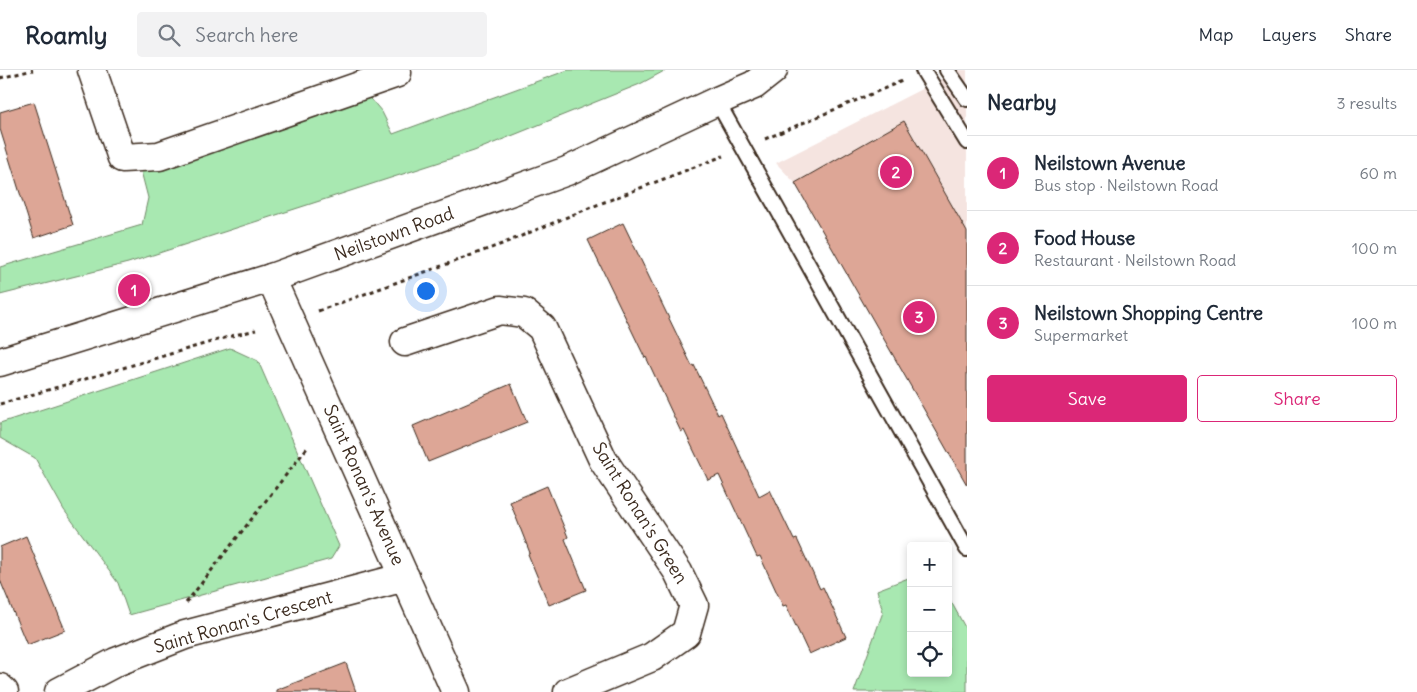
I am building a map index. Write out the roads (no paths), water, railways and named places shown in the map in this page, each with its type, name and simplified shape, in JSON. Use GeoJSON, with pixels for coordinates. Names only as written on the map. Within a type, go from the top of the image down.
{"type":"FeatureCollection","features":[{"type":"Feature","properties":{"kind":"street"},"geometry":{"type":"LineString","coordinates":[[92,70],[122,158],[159,156],[397,73],[396,70]]}},
{"type":"Feature","properties":{"kind":"street","name":"Neilstown Road"},"geometry":{"type":"LineString","coordinates":[[0,362],[271,278],[567,171],[754,85],[773,70]]}},
{"type":"Feature","properties":{"kind":"street","name":"Saint Ronan's Avenue"},"geometry":{"type":"LineString","coordinates":[[271,278],[456,692]]}},
{"type":"Feature","properties":{"kind":"street","name":"Saint Ronan's Green"},"geometry":{"type":"LineString","coordinates":[[405,342],[500,310],[524,313],[542,328],[603,460],[678,572],[694,605],[686,633],[652,657],[568,692]]}},
{"type":"Feature","properties":{"kind":"street","name":"Saint Ronan's Crescent"},"geometry":{"type":"LineString","coordinates":[[59,692],[116,662],[185,635],[404,577]]}},
{"type":"Feature","properties":{"kind":"street"},"geometry":{"type":"LineString","coordinates":[[0,688],[4,692]]}},
{"type":"Feature","properties":{"kind":"lane"},"geometry":{"type":"LineString","coordinates":[[947,70],[967,98]]}},
{"type":"Feature","properties":{"kind":"lane"},"geometry":{"type":"LineString","coordinates":[[924,71],[967,142]]}},
{"type":"Feature","properties":{"kind":"lane"},"geometry":{"type":"LineString","coordinates":[[717,101],[967,549]]}},
{"type":"Feature","properties":{"kind":"place","name":"Food House"},"geometry":{"type":"Point","coordinates":[896,172]}},
{"type":"Feature","properties":{"kind":"place","name":"Neilstown Avenue"},"geometry":{"type":"Point","coordinates":[134,290]}},
{"type":"Feature","properties":{"kind":"place","name":"Neilstown Shopping Centre"},"geometry":{"type":"Point","coordinates":[919,317]}}]}
